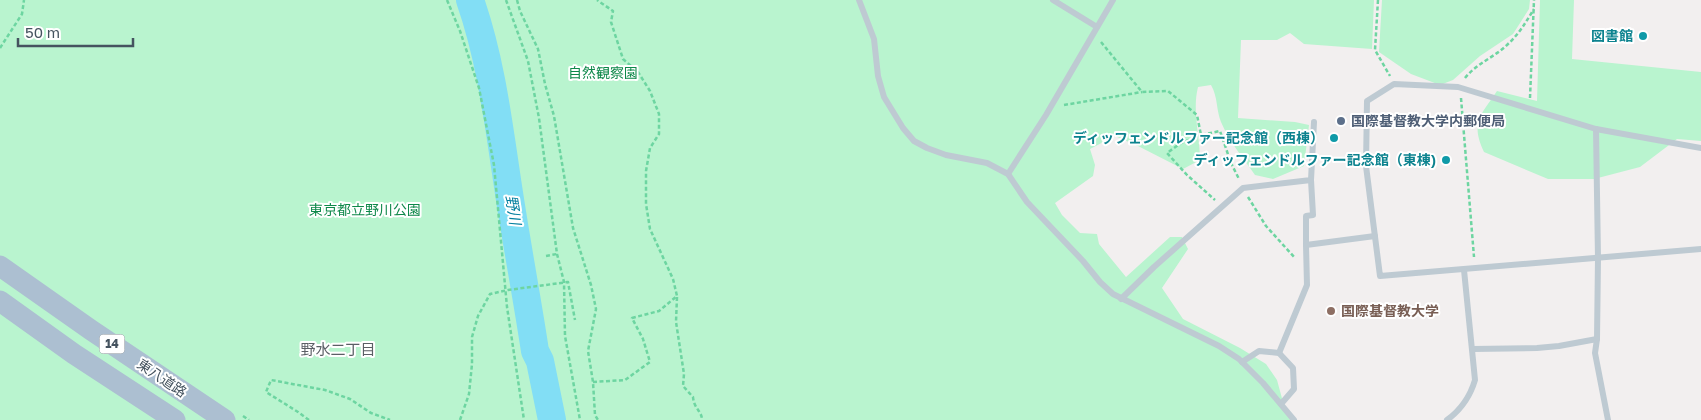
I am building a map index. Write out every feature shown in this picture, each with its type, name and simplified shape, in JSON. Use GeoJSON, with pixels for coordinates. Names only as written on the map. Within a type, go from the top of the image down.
{"type":"FeatureCollection","features":[{"type":"Feature","properties":{"kind":"main road","name":"東八道路"},"geometry":{"type":"LineString","coordinates":[[0,266],[225,420]]}},
{"type":"Feature","properties":{"kind":"main road","name":"東八道路"},"geometry":{"type":"LineString","coordinates":[[0,301],[74,354],[175,420]]}},
{"type":"Feature","properties":{"kind":"lane"},"geometry":{"type":"LineString","coordinates":[[859,0],[874,39],[878,76],[884,97],[914,141],[946,155],[987,163],[1008,174],[1027,202],[1083,261],[1100,282],[1121,299],[1219,346],[1242,362],[1263,383],[1294,420]]}},
{"type":"Feature","properties":{"kind":"lane"},"geometry":{"type":"LineString","coordinates":[[1054,0],[1095,30]]}},
{"type":"Feature","properties":{"kind":"lane"},"geometry":{"type":"LineString","coordinates":[[1008,174],[1050,108],[1112,0]]}},
{"type":"Feature","properties":{"kind":"lane"},"geometry":{"type":"LineString","coordinates":[[1701,148],[1596,129],[1459,87],[1394,84],[1367,101],[1366,166],[1380,276],[1701,250]]}},
{"type":"Feature","properties":{"kind":"lane"},"geometry":{"type":"LineString","coordinates":[[1279,353],[1307,285],[1306,216],[1313,215],[1311,180],[1314,122]]}},
{"type":"Feature","properties":{"kind":"lane"},"geometry":{"type":"LineString","coordinates":[[1596,129],[1598,258],[1597,339],[1595,353],[1608,420]]}},
{"type":"Feature","properties":{"kind":"lane"},"geometry":{"type":"LineString","coordinates":[[1121,299],[1243,188],[1311,180]]}},
{"type":"Feature","properties":{"kind":"lane"},"geometry":{"type":"LineString","coordinates":[[1306,245],[1375,236]]}},
{"type":"Feature","properties":{"kind":"lane"},"geometry":{"type":"LineString","coordinates":[[1447,420],[1464,405],[1475,380],[1464,270]]}},
{"type":"Feature","properties":{"kind":"lane"},"geometry":{"type":"LineString","coordinates":[[1472,349],[1544,347],[1597,339]]}},
{"type":"Feature","properties":{"kind":"lane"},"geometry":{"type":"LineString","coordinates":[[1242,362],[1259,351],[1279,353],[1293,368],[1294,389],[1281,404]]}},
{"type":"Feature","properties":{"kind":"path"},"geometry":{"type":"LineString","coordinates":[[0,48],[22,14],[24,0]]}},
{"type":"Feature","properties":{"kind":"path"},"geometry":{"type":"LineString","coordinates":[[447,0],[460,31],[479,88],[494,165],[507,290],[524,420]]}},
{"type":"Feature","properties":{"kind":"path"},"geometry":{"type":"LineString","coordinates":[[506,0],[528,61],[539,118],[556,254],[564,282],[565,336],[580,420]]}},
{"type":"Feature","properties":{"kind":"path"},"geometry":{"type":"LineString","coordinates":[[517,0],[520,11],[538,48],[554,116],[573,228],[591,285],[596,309],[588,351],[593,382],[595,415],[598,420]]}},
{"type":"Feature","properties":{"kind":"path"},"geometry":{"type":"LineString","coordinates":[[598,0],[613,11],[611,22],[624,59],[638,72],[650,91],[659,114],[659,134],[650,148],[646,171],[646,204],[650,229],[673,279],[677,296],[676,322],[684,374],[682,386],[693,397],[694,405],[702,420]]}},
{"type":"Feature","properties":{"kind":"path"},"geometry":{"type":"LineString","coordinates":[[1378,0],[1375,50],[1394,84]]}},
{"type":"Feature","properties":{"kind":"path"},"geometry":{"type":"LineString","coordinates":[[1530,110],[1534,0]]}},
{"type":"Feature","properties":{"kind":"path"},"geometry":{"type":"LineString","coordinates":[[1475,268],[1459,87],[1474,68],[1507,45],[1523,28],[1534,9]]}},
{"type":"Feature","properties":{"kind":"path"},"geometry":{"type":"LineString","coordinates":[[1095,30],[1142,92]]}},
{"type":"Feature","properties":{"kind":"path"},"geometry":{"type":"LineString","coordinates":[[1050,108],[1142,92],[1168,92],[1178,98],[1197,115],[1201,135]]}},
{"type":"Feature","properties":{"kind":"path"},"geometry":{"type":"LineString","coordinates":[[1222,206],[1167,153],[1181,142],[1220,131],[1231,163],[1243,188],[1266,226],[1307,269]]}},
{"type":"Feature","properties":{"kind":"path"},"geometry":{"type":"LineString","coordinates":[[546,256],[556,254]]}},
{"type":"Feature","properties":{"kind":"path"},"geometry":{"type":"LineString","coordinates":[[460,420],[469,394],[472,337],[478,316],[490,294],[557,282],[568,282],[575,320]]}},
{"type":"Feature","properties":{"kind":"path"},"geometry":{"type":"LineString","coordinates":[[593,382],[625,380],[650,362],[643,339],[632,318],[659,311],[677,296]]}},
{"type":"Feature","properties":{"kind":"path"},"geometry":{"type":"LineString","coordinates":[[309,420],[266,392],[271,380],[325,390],[350,399],[371,413],[390,420]]}},
{"type":"Feature","properties":{"kind":"green space"},"geometry":{"type":"Polygon","coordinates":[[[0,0],[1374,0],[1372,49],[1304,44],[1290,33],[1277,40],[1241,40],[1238,118],[1295,122],[1309,125],[1304,166],[1273,179],[1255,175],[1224,129],[1211,85],[1198,87],[1196,96],[1200,160],[1183,169],[1115,136],[1090,149],[1095,165],[1093,176],[1055,203],[1062,215],[1080,233],[1097,234],[1099,244],[1126,277],[1170,237],[1182,237],[1188,249],[1162,288],[1183,319],[1240,348],[1266,364],[1277,380],[1286,413],[1291,420],[0,420],[0,0]]]}},
{"type":"Feature","properties":{"kind":"green space"},"geometry":{"type":"Polygon","coordinates":[[[1382,0],[1530,0],[1529,9],[1513,34],[1480,56],[1453,80],[1440,85],[1411,74],[1379,52],[1382,0]]]}},
{"type":"Feature","properties":{"kind":"green space"},"geometry":{"type":"Polygon","coordinates":[[[1540,0],[1574,0],[1572,59],[1701,72],[1701,141],[1677,139],[1640,167],[1594,179],[1548,179],[1484,152],[1478,133],[1479,119],[1497,91],[1537,101],[1540,0]]]}},
{"type":"Feature","properties":{"kind":"waterway","name":"野川"},"geometry":{"type":"LineString","coordinates":[[470,0],[478,24],[489,72],[535,351],[540,361],[552,420]]}},
{"type":"Feature","properties":{"kind":"place","name":"図書館"},"geometry":{"type":"Point","coordinates":[1643,36]}},
{"type":"Feature","properties":{"kind":"place","name":"国際基督教大学内郵便局"},"geometry":{"type":"Point","coordinates":[1341,121]}},
{"type":"Feature","properties":{"kind":"place","name":"ディッフェンドルファー記念館（西棟）"},"geometry":{"type":"Point","coordinates":[1334,138]}},
{"type":"Feature","properties":{"kind":"place","name":"ディッフェンドルファー記念館（東棟)"},"geometry":{"type":"Point","coordinates":[1446,160]}},
{"type":"Feature","properties":{"kind":"place","name":"国際基督教大学"},"geometry":{"type":"Point","coordinates":[1331,311]}},
{"type":"Feature","properties":{"kind":"district","name":"野水二丁目"},"geometry":{"type":"Point","coordinates":[338,350]}},
{"type":"Feature","properties":{"kind":"park label","name":"自然観察園"},"geometry":{"type":"Point","coordinates":[603,73]}},
{"type":"Feature","properties":{"kind":"park label","name":"東京都立野川公園"},"geometry":{"type":"Point","coordinates":[365,210]}}]}
